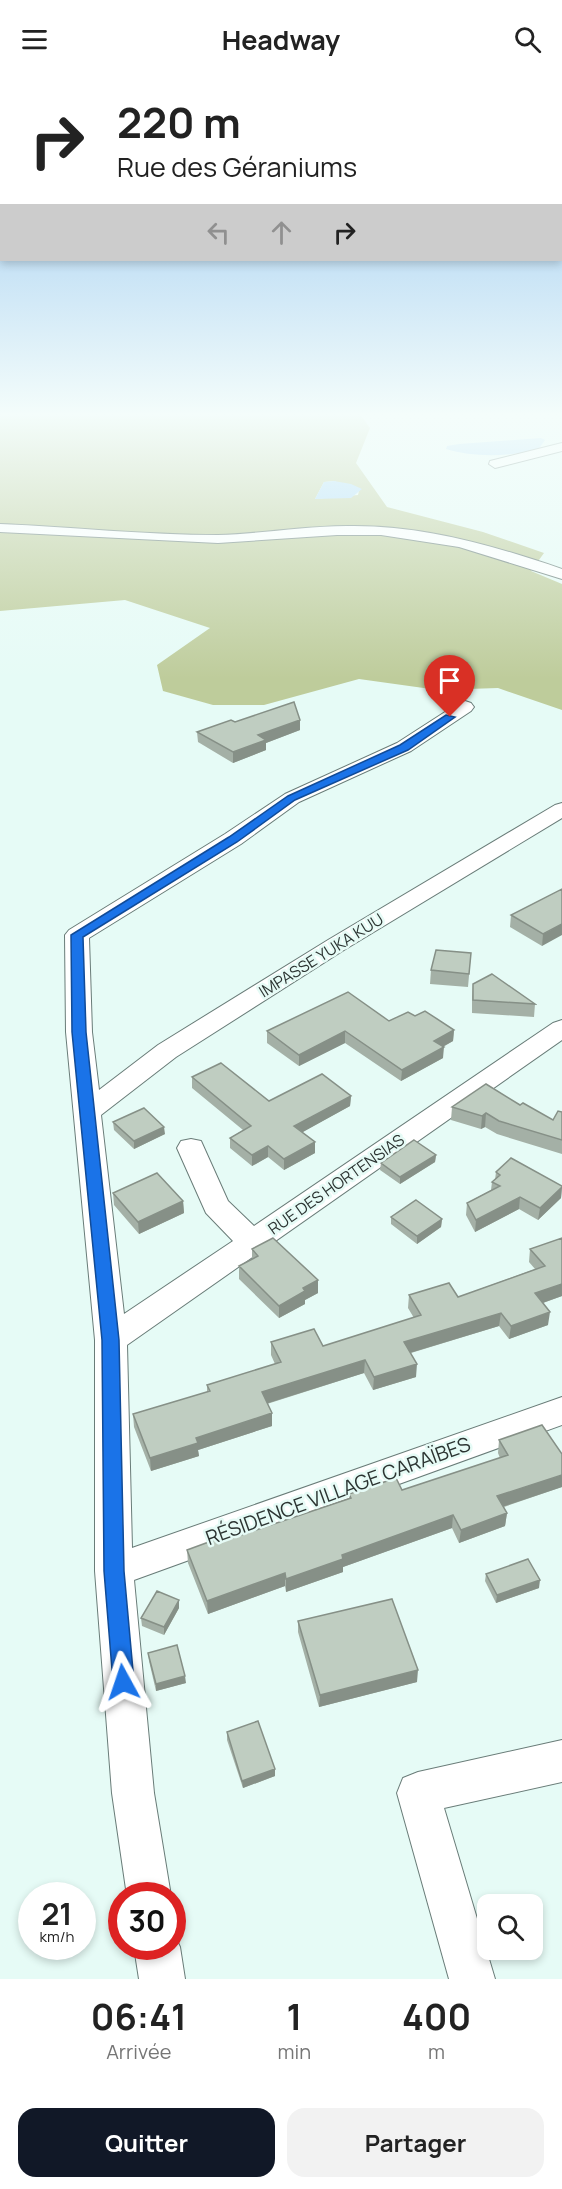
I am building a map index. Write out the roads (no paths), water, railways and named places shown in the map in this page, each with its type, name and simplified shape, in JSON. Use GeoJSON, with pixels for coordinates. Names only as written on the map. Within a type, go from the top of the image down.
{"type":"FeatureCollection","features":[{"type":"Feature","properties":{"kind":"street"},"geometry":{"type":"LineString","coordinates":[[0,528],[198,539],[334,531],[408,533],[469,544],[562,574]]}},
{"type":"Feature","properties":{"kind":"street"},"geometry":{"type":"LineString","coordinates":[[147,1882],[133,1793],[114,1571],[111,1340],[79,1032],[77,935],[233,839],[292,798],[404,747],[465,706]]}},
{"type":"Feature","properties":{"kind":"street","name":"IMPASSE YUKA KUU"},"geometry":{"type":"LineString","coordinates":[[88,1112],[166,1051],[345,939],[562,809]]}},
{"type":"Feature","properties":{"kind":"street","name":"RUE DES HORTENSIAS"},"geometry":{"type":"LineString","coordinates":[[111,1340],[562,1028]]}},
{"type":"Feature","properties":{"kind":"street"},"geometry":{"type":"LineString","coordinates":[[191,1148],[216,1206],[252,1242]]}},
{"type":"Feature","properties":{"kind":"street","name":"RÉSIDENCE VILLAGE CARAÏBES"},"geometry":{"type":"LineString","coordinates":[[114,1571],[562,1411]]}},
{"type":"Feature","properties":{"kind":"street"},"geometry":{"type":"LineString","coordinates":[[472,1979],[418,1793],[562,1761]]}},
{"type":"Feature","properties":{"kind":"street"},"geometry":{"type":"LineString","coordinates":[[159,1960],[162,1979]]}}]}
